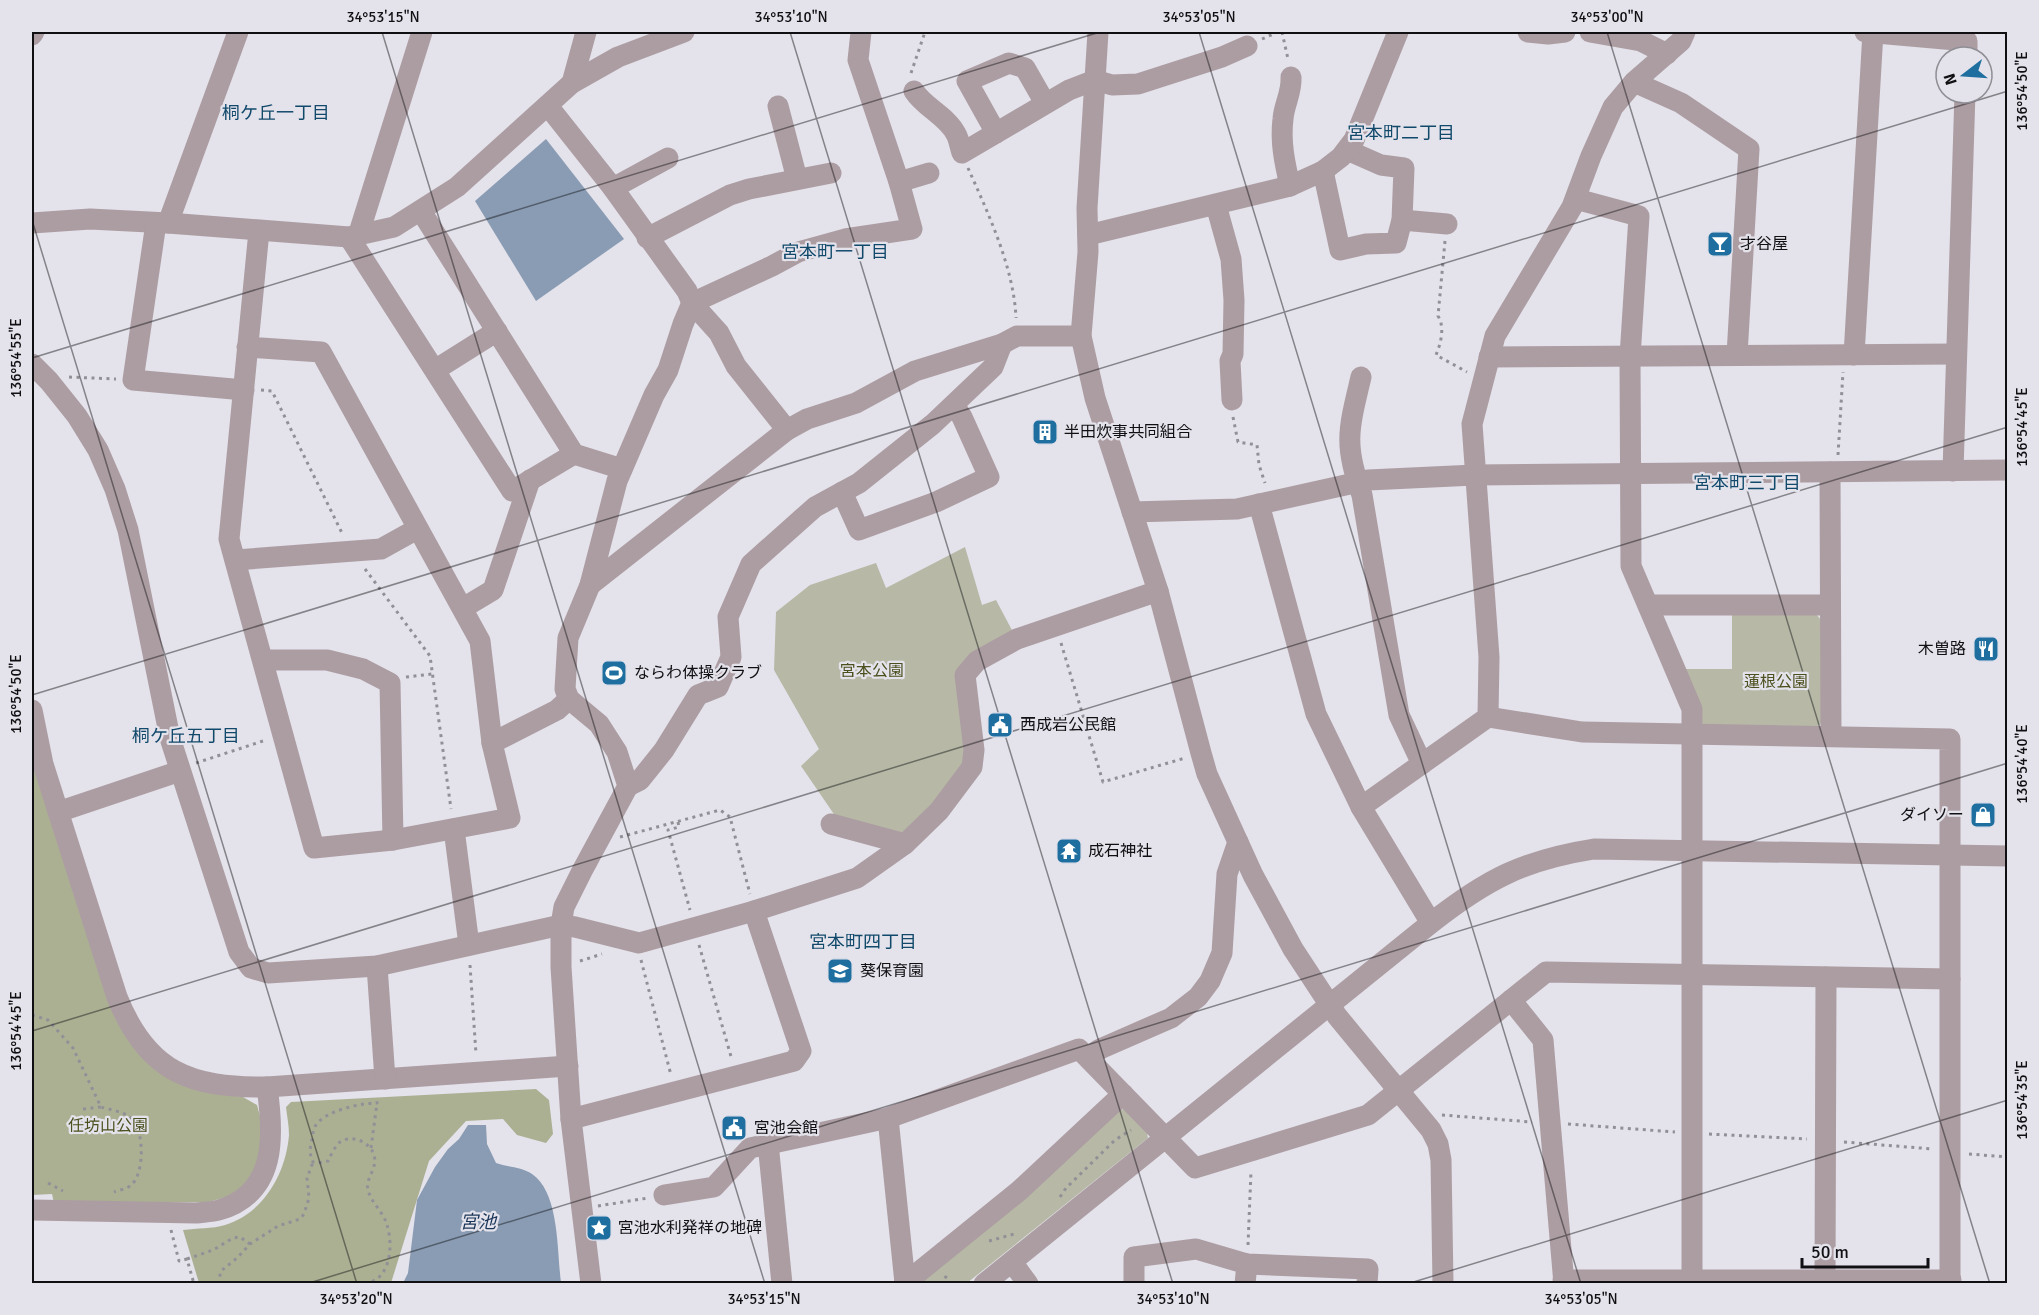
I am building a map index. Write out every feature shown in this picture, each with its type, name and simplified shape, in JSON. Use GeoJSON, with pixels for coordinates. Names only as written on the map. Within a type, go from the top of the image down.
{"type":"FeatureCollection","features":[{"type":"Feature","properties":{"kind":"street"},"geometry":{"type":"LineString","coordinates":[[238,32],[162,223],[133,380],[244,390]]}},
{"type":"Feature","properties":{"kind":"street"},"geometry":{"type":"LineString","coordinates":[[353,237],[422,32]]}},
{"type":"Feature","properties":{"kind":"street"},"geometry":{"type":"LineString","coordinates":[[572,83],[586,32]]}},
{"type":"Feature","properties":{"kind":"street"},"geometry":{"type":"LineString","coordinates":[[32,223],[90,219],[353,237],[394,227],[457,187],[572,83],[618,57],[684,32]]}},
{"type":"Feature","properties":{"kind":"street"},"geometry":{"type":"LineString","coordinates":[[628,786],[617,752],[598,724],[569,699],[565,690],[568,638],[590,585],[617,481],[654,395],[668,370],[692,303],[798,252],[845,239],[912,229],[899,182],[858,60],[861,32]]}},
{"type":"Feature","properties":{"kind":"street"},"geometry":{"type":"LineString","coordinates":[[1098,32],[1081,336],[1095,398],[1158,591],[1201,753],[1253,875],[1293,950],[1329,1004],[1431,1130],[1438,1144],[1441,1160],[1443,1284]]}},
{"type":"Feature","properties":{"kind":"street"},"geometry":{"type":"LineString","coordinates":[[1088,235],[1290,186],[1323,171],[1347,150],[1368,109],[1398,32]]}},
{"type":"Feature","properties":{"kind":"street"},"geometry":{"type":"LineString","coordinates":[[1528,32],[1548,34],[1565,32]]}},
{"type":"Feature","properties":{"kind":"street"},"geometry":{"type":"LineString","coordinates":[[1590,32],[1641,41],[1667,54]]}},
{"type":"Feature","properties":{"kind":"street"},"geometry":{"type":"LineString","coordinates":[[1488,717],[1489,657],[1472,424],[1489,357],[1496,336],[1576,199],[1591,156],[1613,107],[1634,82],[1681,41],[1685,32]]}},
{"type":"Feature","properties":{"kind":"street"},"geometry":{"type":"LineString","coordinates":[[1849,355],[1870,32],[1967,41],[1967,45]]}},
{"type":"Feature","properties":{"kind":"street"},"geometry":{"type":"LineString","coordinates":[[914,92],[921,102],[952,128],[957,135],[962,153],[1045,103],[1095,80],[1112,85],[1138,84],[1222,57],[1247,46]]}},
{"type":"Feature","properties":{"kind":"street"},"geometry":{"type":"LineString","coordinates":[[996,133],[967,81],[1009,63],[1025,68],[1045,103]]}},
{"type":"Feature","properties":{"kind":"street"},"geometry":{"type":"LineString","coordinates":[[1290,186],[1282,146],[1283,119],[1292,89],[1291,77]]}},
{"type":"Feature","properties":{"kind":"street"},"geometry":{"type":"LineString","coordinates":[[1634,82],[1681,103],[1749,149],[1737,355]]}},
{"type":"Feature","properties":{"kind":"street"},"geometry":{"type":"LineString","coordinates":[[1953,471],[1965,105]]}},
{"type":"Feature","properties":{"kind":"street"},"geometry":{"type":"LineString","coordinates":[[548,106],[613,188],[687,291],[692,303],[718,333],[736,366],[787,430]]}},
{"type":"Feature","properties":{"kind":"street"},"geometry":{"type":"LineString","coordinates":[[778,106],[797,179]]}},
{"type":"Feature","properties":{"kind":"street"},"geometry":{"type":"LineString","coordinates":[[1323,171],[1340,250],[1366,244],[1396,243],[1402,220],[1404,168],[1381,165],[1347,150]]}},
{"type":"Feature","properties":{"kind":"street"},"geometry":{"type":"LineString","coordinates":[[613,188],[668,158]]}},
{"type":"Feature","properties":{"kind":"street"},"geometry":{"type":"LineString","coordinates":[[648,238],[730,195],[749,189],[831,173]]}},
{"type":"Feature","properties":{"kind":"street"},"geometry":{"type":"LineString","coordinates":[[899,182],[929,173]]}},
{"type":"Feature","properties":{"kind":"street"},"geometry":{"type":"LineString","coordinates":[[1576,199],[1639,216],[1630,357],[1631,566],[1692,708],[1692,1280]]}},
{"type":"Feature","properties":{"kind":"street"},"geometry":{"type":"LineString","coordinates":[[1216,205],[1231,259],[1234,300],[1233,354],[1230,361],[1232,400]]}},
{"type":"Feature","properties":{"kind":"street"},"geometry":{"type":"LineString","coordinates":[[421,211],[574,453],[622,469]]}},
{"type":"Feature","properties":{"kind":"street"},"geometry":{"type":"LineString","coordinates":[[1402,220],[1447,224]]}},
{"type":"Feature","properties":{"kind":"street"},"geometry":{"type":"LineString","coordinates":[[247,347],[321,352],[480,641],[492,743],[510,818],[393,840],[314,848],[229,539],[247,347],[260,231]]}},
{"type":"Feature","properties":{"kind":"street"},"geometry":{"type":"LineString","coordinates":[[353,237],[512,490],[574,453]]}},
{"type":"Feature","properties":{"kind":"street"},"geometry":{"type":"LineString","coordinates":[[435,370],[496,331]]}},
{"type":"Feature","properties":{"kind":"street"},"geometry":{"type":"LineString","coordinates":[[590,585],[787,430],[807,419],[856,403],[915,371],[1009,340],[1081,336]]}},
{"type":"Feature","properties":{"kind":"street"},"geometry":{"type":"LineString","coordinates":[[591,1284],[571,1119],[561,967],[561,925],[564,908],[628,786],[640,780],[658,757],[698,695],[718,687],[731,657],[728,617],[751,564],[815,507],[859,483],[954,405],[993,367],[1009,340]]}},
{"type":"Feature","properties":{"kind":"street"},"geometry":{"type":"LineString","coordinates":[[1489,357],[1956,354]]}},
{"type":"Feature","properties":{"kind":"street"},"geometry":{"type":"LineString","coordinates":[[37,369],[77,416],[98,450],[114,489],[128,530],[170,738],[239,952],[251,968],[268,973],[377,966],[561,925],[639,943],[754,911],[857,878],[905,844],[939,811],[972,767],[974,750],[965,675],[977,661],[1017,639],[1158,591]]}},
{"type":"Feature","properties":{"kind":"street"},"geometry":{"type":"LineString","coordinates":[[1361,377],[1350,424],[1348,447],[1353,471],[1362,495],[1399,715],[1422,764]]}},
{"type":"Feature","properties":{"kind":"street"},"geometry":{"type":"LineString","coordinates":[[842,492],[859,530],[936,502],[989,477],[962,417],[954,405]]}},
{"type":"Feature","properties":{"kind":"street"},"geometry":{"type":"LineString","coordinates":[[1131,512],[1237,509],[1357,482],[1398,477],[2007,470]]}},
{"type":"Feature","properties":{"kind":"street"},"geometry":{"type":"LineString","coordinates":[[1831,736],[1830,605],[1834,472]]}},
{"type":"Feature","properties":{"kind":"street"},"geometry":{"type":"LineString","coordinates":[[463,608],[493,590],[530,480]]}},
{"type":"Feature","properties":{"kind":"street"},"geometry":{"type":"LineString","coordinates":[[1266,502],[1316,714],[1361,807],[1431,922]]}},
{"type":"Feature","properties":{"kind":"street"},"geometry":{"type":"LineString","coordinates":[[235,560],[381,549],[417,529]]}},
{"type":"Feature","properties":{"kind":"street"},"geometry":{"type":"LineString","coordinates":[[1648,605],[1830,605]]}},
{"type":"Feature","properties":{"kind":"street"},"geometry":{"type":"LineString","coordinates":[[263,660],[327,660],[363,669],[390,683],[393,840]]}},
{"type":"Feature","properties":{"kind":"street"},"geometry":{"type":"LineString","coordinates":[[492,743],[557,710],[569,699]]}},
{"type":"Feature","properties":{"kind":"street"},"geometry":{"type":"LineString","coordinates":[[32,710],[43,764],[117,997],[126,1021],[142,1044],[160,1062],[182,1076],[234,1088],[381,1085],[478,1072],[568,1066]]}},
{"type":"Feature","properties":{"kind":"street"},"geometry":{"type":"LineString","coordinates":[[1361,807],[1488,717],[1582,732],[1950,739],[1950,1282],[1692,1280],[1564,1282],[1543,1040],[1511,1000]]}},
{"type":"Feature","properties":{"kind":"street"},"geometry":{"type":"LineString","coordinates":[[58,812],[180,769]]}},
{"type":"Feature","properties":{"kind":"street"},"geometry":{"type":"LineString","coordinates":[[831,824],[905,844]]}},
{"type":"Feature","properties":{"kind":"street"},"geometry":{"type":"LineString","coordinates":[[454,829],[469,945]]}},
{"type":"Feature","properties":{"kind":"street"},"geometry":{"type":"LineString","coordinates":[[1088,1057],[1100,1049],[1171,1018],[1198,997],[1210,981],[1222,954],[1227,874],[1238,842]]}},
{"type":"Feature","properties":{"kind":"street"},"geometry":{"type":"LineString","coordinates":[[984,1284],[1431,922],[1486,884],[1521,866],[1558,855],[1594,849],[2007,856]]}},
{"type":"Feature","properties":{"kind":"street"},"geometry":{"type":"LineString","coordinates":[[571,1119],[794,1061],[801,1051],[754,911]]}},
{"type":"Feature","properties":{"kind":"street"},"geometry":{"type":"LineString","coordinates":[[377,966],[381,1085]]}},
{"type":"Feature","properties":{"kind":"street"},"geometry":{"type":"LineString","coordinates":[[663,1195],[714,1187],[750,1148],[888,1118],[1079,1049],[1195,1168],[1368,1115],[1546,972],[1950,979]]}},
{"type":"Feature","properties":{"kind":"street"},"geometry":{"type":"LineString","coordinates":[[1825,1282],[1826,977]]}},
{"type":"Feature","properties":{"kind":"street"},"geometry":{"type":"LineString","coordinates":[[32,1210],[196,1212],[218,1210],[240,1202],[256,1185],[268,1164],[272,1137],[267,1088]]}},
{"type":"Feature","properties":{"kind":"street"},"geometry":{"type":"LineString","coordinates":[[904,1283],[1019,1191],[1123,1095]]}},
{"type":"Feature","properties":{"kind":"street"},"geometry":{"type":"LineString","coordinates":[[888,1118],[904,1283]]}},
{"type":"Feature","properties":{"kind":"street"},"geometry":{"type":"LineString","coordinates":[[768,1143],[782,1284]]}},
{"type":"Feature","properties":{"kind":"street"},"geometry":{"type":"LineString","coordinates":[[1134,1284],[1134,1257],[1196,1249],[1246,1274],[1368,1269],[1367,1284]]}},
{"type":"Feature","properties":{"kind":"street"},"geometry":{"type":"LineString","coordinates":[[1012,1262],[1028,1284]]}},
{"type":"Feature","properties":{"kind":"path"},"geometry":{"type":"LineString","coordinates":[[914,92],[910,76],[925,32]]}},
{"type":"Feature","properties":{"kind":"path"},"geometry":{"type":"LineString","coordinates":[[1282,32],[1291,77]]}},
{"type":"Feature","properties":{"kind":"path"},"geometry":{"type":"LineString","coordinates":[[962,153],[994,226],[1016,302],[1009,340]]}},
{"type":"Feature","properties":{"kind":"path"},"geometry":{"type":"LineString","coordinates":[[1447,224],[1438,316],[1442,322],[1440,345],[1436,355],[1483,381]]}},
{"type":"Feature","properties":{"kind":"path"},"geometry":{"type":"LineString","coordinates":[[1834,472],[1849,355]]}},
{"type":"Feature","properties":{"kind":"path"},"geometry":{"type":"LineString","coordinates":[[37,369],[133,380]]}},
{"type":"Feature","properties":{"kind":"path"},"geometry":{"type":"LineString","coordinates":[[244,390],[272,391],[351,551],[430,656],[454,829]]}},
{"type":"Feature","properties":{"kind":"path"},"geometry":{"type":"LineString","coordinates":[[1235,430],[1238,442],[1257,445],[1266,502]]}},
{"type":"Feature","properties":{"kind":"path"},"geometry":{"type":"LineString","coordinates":[[1056,626],[1103,782],[1201,753]]}},
{"type":"Feature","properties":{"kind":"path"},"geometry":{"type":"LineString","coordinates":[[390,683],[413,676],[433,674]]}},
{"type":"Feature","properties":{"kind":"path"},"geometry":{"type":"LineString","coordinates":[[180,769],[282,735]]}},
{"type":"Feature","properties":{"kind":"path"},"geometry":{"type":"LineString","coordinates":[[596,844],[720,810],[730,817],[754,911]]}},
{"type":"Feature","properties":{"kind":"path"},"geometry":{"type":"LineString","coordinates":[[678,822],[680,827],[668,830],[737,1076]]}},
{"type":"Feature","properties":{"kind":"path"},"geometry":{"type":"LineString","coordinates":[[639,943],[639,952],[675,1092]]}},
{"type":"Feature","properties":{"kind":"path"},"geometry":{"type":"LineString","coordinates":[[469,945],[478,1072]]}},
{"type":"Feature","properties":{"kind":"path"},"geometry":{"type":"LineString","coordinates":[[561,967],[605,953]]}},
{"type":"Feature","properties":{"kind":"path"},"geometry":{"type":"LineString","coordinates":[[32,1015],[48,1020],[73,1048],[101,1107]]}},
{"type":"Feature","properties":{"kind":"path"},"geometry":{"type":"LineString","coordinates":[[365,1284],[381,1276],[390,1250],[387,1224],[368,1192],[367,1185],[374,1170],[375,1162],[371,1149],[381,1085]]}},
{"type":"Feature","properties":{"kind":"path"},"geometry":{"type":"LineString","coordinates":[[218,1284],[221,1271],[250,1244],[278,1226],[300,1219],[304,1214],[309,1198],[307,1178],[313,1162],[310,1148],[314,1127],[320,1120],[347,1108],[377,1103]]}},
{"type":"Feature","properties":{"kind":"path"},"geometry":{"type":"LineString","coordinates":[[83,1109],[101,1107],[119,1112],[131,1118],[138,1127],[142,1143],[140,1173],[135,1181],[126,1188],[108,1193]]}},
{"type":"Feature","properties":{"kind":"path"},"geometry":{"type":"LineString","coordinates":[[1433,1115],[1825,1140],[1944,1150],[1950,1153],[2007,1156]]}},
{"type":"Feature","properties":{"kind":"path"},"geometry":{"type":"LineString","coordinates":[[1056,1203],[1066,1188],[1115,1140],[1146,1120]]}},
{"type":"Feature","properties":{"kind":"path"},"geometry":{"type":"LineString","coordinates":[[313,1162],[328,1161],[338,1143],[350,1138],[362,1141],[371,1149]]}},
{"type":"Feature","properties":{"kind":"path"},"geometry":{"type":"LineString","coordinates":[[1248,1225],[1251,1168]]}},
{"type":"Feature","properties":{"kind":"path"},"geometry":{"type":"LineString","coordinates":[[48,1183],[68,1192]]}},
{"type":"Feature","properties":{"kind":"path"},"geometry":{"type":"LineString","coordinates":[[582,1208],[663,1195]]}},
{"type":"Feature","properties":{"kind":"path"},"geometry":{"type":"LineString","coordinates":[[169,1223],[179,1261],[213,1250],[233,1238],[240,1237],[250,1244]]}},
{"type":"Feature","properties":{"kind":"path"},"geometry":{"type":"LineString","coordinates":[[982,1246],[990,1240],[1024,1232]]}},
{"type":"Feature","properties":{"kind":"path"},"geometry":{"type":"LineString","coordinates":[[187,1259],[194,1284]]}},
{"type":"Feature","properties":{"kind":"path"},"geometry":{"type":"LineString","coordinates":[[940,1284],[950,1272]]}},
{"type":"Feature","properties":{"kind":"green space","name":"宮本公園"},"geometry":{"type":"Polygon","coordinates":[[[965,547],[982,605],[996,600],[1014,634],[980,648],[966,658],[956,675],[966,752],[963,765],[935,802],[903,834],[838,820],[801,766],[819,749],[774,670],[776,612],[810,585],[876,563],[886,588],[965,547]]]}},
{"type":"Feature","properties":{"kind":"green space","name":"蓮根公園"},"geometry":{"type":"Polygon","coordinates":[[[1732,615],[1817,615],[1821,620],[1821,723],[1816,728],[1705,726],[1700,721],[1684,669],[1732,669],[1732,615]]]}},
{"type":"Feature","properties":{"kind":"green space","name":"任坊山公園"},"geometry":{"type":"Polygon","coordinates":[[[32,749],[116,1019],[213,1093],[243,1097],[257,1105],[263,1127],[262,1150],[251,1178],[233,1195],[209,1202],[54,1203],[52,1194],[32,1195],[32,749]]]}},
{"type":"Feature","properties":{"kind":"green space"},"geometry":{"type":"Polygon","coordinates":[[[536,1089],[549,1100],[553,1134],[546,1143],[517,1135],[503,1119],[466,1121],[429,1161],[391,1283],[199,1283],[183,1230],[225,1225],[239,1219],[262,1201],[278,1177],[283,1163],[289,1135],[286,1107],[291,1102],[536,1089]]]}},
{"type":"Feature","properties":{"kind":"green space"},"geometry":{"type":"Polygon","coordinates":[[[1126,1109],[1147,1133],[1148,1138],[967,1283],[919,1284],[1119,1110],[1126,1109]]]}},
{"type":"Feature","properties":{"kind":"water"},"geometry":{"type":"Polygon","coordinates":[[[546,139],[624,239],[536,301],[475,201],[546,139]]]}},
{"type":"Feature","properties":{"kind":"water","name":"宮池"},"geometry":{"type":"Polygon","coordinates":[[[468,1125],[486,1125],[487,1144],[496,1163],[528,1172],[541,1183],[548,1195],[556,1224],[561,1283],[403,1283],[408,1273],[417,1200],[435,1167],[468,1125]]]}},
{"type":"Feature","properties":{"kind":"place","name":"才谷屋"},"geometry":{"type":"Point","coordinates":[1720,244]}},
{"type":"Feature","properties":{"kind":"place","name":"半田炊事共同組合"},"geometry":{"type":"Point","coordinates":[1045,432]}},
{"type":"Feature","properties":{"kind":"place","name":"木曽路"},"geometry":{"type":"Point","coordinates":[1986,649]}},
{"type":"Feature","properties":{"kind":"place","name":"ならわ体操クラブ"},"geometry":{"type":"Point","coordinates":[614,673]}},
{"type":"Feature","properties":{"kind":"place","name":"西成岩公民館"},"geometry":{"type":"Point","coordinates":[1000,725]}},
{"type":"Feature","properties":{"kind":"place","name":"ダイソー"},"geometry":{"type":"Point","coordinates":[1983,815]}},
{"type":"Feature","properties":{"kind":"place","name":"成石神社"},"geometry":{"type":"Point","coordinates":[1069,851]}},
{"type":"Feature","properties":{"kind":"place","name":"葵保育園"},"geometry":{"type":"Point","coordinates":[840,971]}},
{"type":"Feature","properties":{"kind":"place","name":"宮池会館"},"geometry":{"type":"Point","coordinates":[734,1128]}},
{"type":"Feature","properties":{"kind":"place","name":"宮池水利発祥の地碑"},"geometry":{"type":"Point","coordinates":[599,1228]}},
{"type":"Feature","properties":{"kind":"district","name":"桐ケ丘一丁目"},"geometry":{"type":"Point","coordinates":[276,113]}},
{"type":"Feature","properties":{"kind":"district","name":"宮本町二丁目"},"geometry":{"type":"Point","coordinates":[1401,133]}},
{"type":"Feature","properties":{"kind":"district","name":"宮本町一丁目"},"geometry":{"type":"Point","coordinates":[835,252]}},
{"type":"Feature","properties":{"kind":"district","name":"宮本町三丁目"},"geometry":{"type":"Point","coordinates":[1747,483]}},
{"type":"Feature","properties":{"kind":"district","name":"桐ケ丘五丁目"},"geometry":{"type":"Point","coordinates":[186,736]}},
{"type":"Feature","properties":{"kind":"district","name":"宮本町四丁目"},"geometry":{"type":"Point","coordinates":[863,942]}}]}
